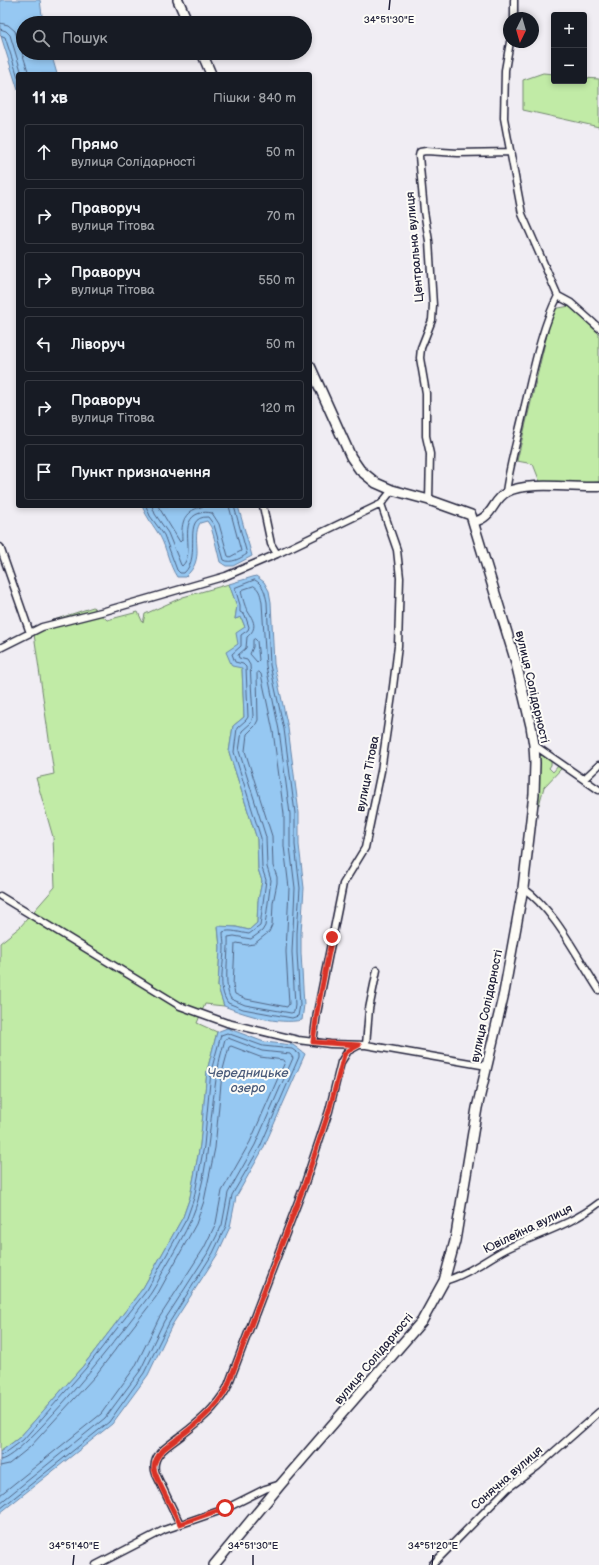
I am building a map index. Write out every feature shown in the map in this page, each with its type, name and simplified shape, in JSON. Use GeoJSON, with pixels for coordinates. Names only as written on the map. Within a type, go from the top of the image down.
{"type":"FeatureCollection","features":[{"type":"Feature","properties":{"kind":"main road"},"geometry":{"type":"LineString","coordinates":[[178,0],[185,16]]}},
{"type":"Feature","properties":{"kind":"main road"},"geometry":{"type":"LineString","coordinates":[[205,60],[210,72]]}},
{"type":"Feature","properties":{"kind":"main road"},"geometry":{"type":"LineString","coordinates":[[312,370],[351,457],[360,470],[376,483],[392,490],[429,500],[471,515],[474,522]]}},
{"type":"Feature","properties":{"kind":"main road","name":"вулиця Солідарності"},"geometry":{"type":"LineString","coordinates":[[280,1484],[422,1321],[444,1281],[454,1241],[468,1153],[504,993],[523,888],[534,794],[534,745],[515,659],[474,522]]}},
{"type":"Feature","properties":{"kind":"main road"},"geometry":{"type":"LineString","coordinates":[[214,1565],[280,1484]]}},
{"type":"Feature","properties":{"kind":"street"},"geometry":{"type":"LineString","coordinates":[[514,0],[514,12]]}},
{"type":"Feature","properties":{"kind":"street"},"geometry":{"type":"LineString","coordinates":[[509,48],[505,70],[504,118],[522,214],[558,296],[571,303],[599,328]]}},
{"type":"Feature","properties":{"kind":"street","name":"Центральна вулиця"},"geometry":{"type":"LineString","coordinates":[[429,500],[430,454],[426,436],[426,393],[420,358],[421,348],[432,320],[433,305],[429,241],[424,211],[419,156],[420,152],[426,150],[458,153],[511,152]]}},
{"type":"Feature","properties":{"kind":"street"},"geometry":{"type":"LineString","coordinates":[[474,522],[485,517],[506,492],[511,461],[541,342],[550,311],[558,296]]}},
{"type":"Feature","properties":{"kind":"street"},"geometry":{"type":"LineString","coordinates":[[506,492],[521,487],[599,487]]}},
{"type":"Feature","properties":{"kind":"street"},"geometry":{"type":"LineString","coordinates":[[0,648],[42,627],[105,611],[226,576],[277,554],[382,504],[392,490]]}},
{"type":"Feature","properties":{"kind":"street","name":"вулиця Тітова"},"geometry":{"type":"LineString","coordinates":[[313,1042],[317,1012],[338,902],[343,884],[365,848],[381,771],[388,724],[398,646],[400,578],[397,550],[385,519],[382,504]]}},
{"type":"Feature","properties":{"kind":"street"},"geometry":{"type":"LineString","coordinates":[[263,508],[271,544],[277,554]]}},
{"type":"Feature","properties":{"kind":"street"},"geometry":{"type":"LineString","coordinates":[[0,546],[30,633]]}},
{"type":"Feature","properties":{"kind":"street"},"geometry":{"type":"LineString","coordinates":[[534,745],[599,790]]}},
{"type":"Feature","properties":{"kind":"street"},"geometry":{"type":"LineString","coordinates":[[584,779],[599,765]]}},
{"type":"Feature","properties":{"kind":"street"},"geometry":{"type":"LineString","coordinates":[[523,888],[542,904],[599,990]]}},
{"type":"Feature","properties":{"kind":"street"},"geometry":{"type":"LineString","coordinates":[[0,897],[180,1006],[227,1023],[298,1040],[366,1045],[487,1066]]}},
{"type":"Feature","properties":{"kind":"street"},"geometry":{"type":"LineString","coordinates":[[366,1045],[369,1009],[377,970]]}},
{"type":"Feature","properties":{"kind":"street"},"geometry":{"type":"LineString","coordinates":[[180,1524],[154,1469],[156,1460],[164,1449],[215,1406],[227,1388],[304,1186],[329,1111],[344,1055],[359,1045]]}},
{"type":"Feature","properties":{"kind":"street","name":"Ювілейна вулиця"},"geometry":{"type":"LineString","coordinates":[[444,1281],[468,1273],[490,1258],[577,1218],[599,1203]]}},
{"type":"Feature","properties":{"kind":"street","name":"Сонячна вулиця"},"geometry":{"type":"LineString","coordinates":[[432,1565],[508,1488],[538,1466],[599,1412]]}},
{"type":"Feature","properties":{"kind":"street","name":"вулиця Солідарності"},"geometry":{"type":"LineString","coordinates":[[96,1565],[142,1541],[180,1524],[225,1508],[265,1489],[280,1484]]}},
{"type":"Feature","properties":{"kind":"green space"},"geometry":{"type":"Polygon","coordinates":[[[543,73],[551,74],[551,84],[587,84],[587,78],[599,79],[599,127],[523,110],[523,80],[543,73]]]}},
{"type":"Feature","properties":{"kind":"green space"},"geometry":{"type":"Polygon","coordinates":[[[570,306],[599,334],[599,482],[563,485],[540,482],[533,464],[517,461],[553,309],[570,306]]]}},
{"type":"Feature","properties":{"kind":"green space"},"geometry":{"type":"Polygon","coordinates":[[[229,584],[237,606],[235,619],[241,617],[245,627],[242,667],[244,717],[233,726],[229,752],[257,839],[258,869],[262,881],[258,901],[257,923],[249,930],[236,927],[218,927],[220,947],[218,987],[224,1006],[205,1004],[197,1023],[217,1032],[207,1071],[200,1145],[190,1197],[183,1217],[143,1288],[83,1366],[20,1437],[0,1452],[0,943],[20,927],[55,887],[53,837],[36,778],[54,774],[33,627],[93,607],[107,620],[138,612],[143,623],[145,614],[183,597],[229,584]]]}},
{"type":"Feature","properties":{"kind":"green space"},"geometry":{"type":"Polygon","coordinates":[[[542,755],[550,759],[551,765],[549,768],[553,772],[559,765],[562,768],[544,787],[539,805],[536,804],[538,756],[542,755]]]}},
{"type":"Feature","properties":{"kind":"water"},"geometry":{"type":"Polygon","coordinates":[[[0,0],[40,0],[42,16],[16,16],[16,60],[53,60],[56,72],[16,72],[16,84],[0,33],[0,0]]]}},
{"type":"Feature","properties":{"kind":"water"},"geometry":{"type":"Polygon","coordinates":[[[143,508],[239,508],[252,556],[233,566],[226,566],[220,562],[211,527],[207,521],[200,523],[197,529],[197,556],[192,570],[185,577],[177,577],[160,536],[143,508]]]}},
{"type":"Feature","properties":{"kind":"water"},"geometry":{"type":"Polygon","coordinates":[[[256,576],[264,582],[269,591],[271,602],[274,664],[288,728],[299,813],[299,845],[304,888],[301,953],[304,1005],[302,1020],[293,1021],[262,1018],[242,1013],[224,1006],[218,987],[220,947],[218,926],[236,927],[249,930],[257,923],[258,901],[262,881],[258,869],[257,839],[229,752],[233,726],[244,717],[242,668],[232,666],[226,652],[238,644],[236,633],[245,627],[241,617],[235,619],[237,606],[229,584],[256,576]]]}},
{"type":"Feature","properties":{"kind":"water","name":"Чередницьке озеро"},"geometry":{"type":"Polygon","coordinates":[[[227,1028],[264,1042],[293,1045],[305,1054],[263,1149],[236,1197],[230,1227],[217,1255],[172,1325],[148,1375],[112,1424],[0,1513],[0,1452],[20,1437],[83,1366],[143,1288],[183,1217],[190,1197],[200,1145],[207,1071],[217,1032],[227,1028]]]}},
{"type":"Feature","properties":{"kind":"route"},"geometry":{"type":"LineString","coordinates":[[225,1508],[180,1524],[154,1469],[159,1454],[205,1416],[215,1406],[227,1388],[304,1186],[329,1111],[344,1055],[352,1048],[359,1045],[313,1042],[317,1012],[332,937]]}}]}
